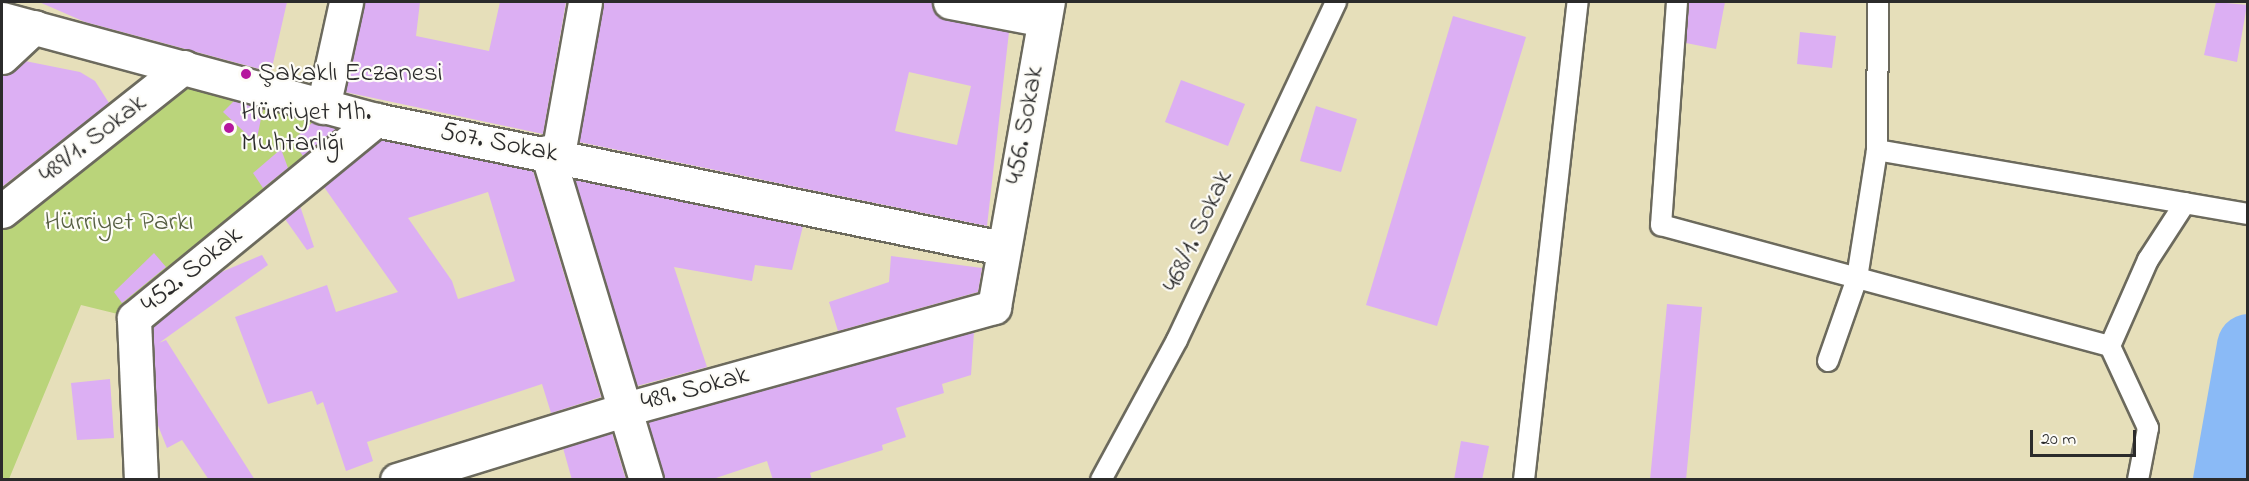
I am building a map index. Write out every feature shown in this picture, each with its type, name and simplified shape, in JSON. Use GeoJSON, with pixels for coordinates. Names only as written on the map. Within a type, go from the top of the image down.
{"type":"FeatureCollection","features":[{"type":"Feature","properties":{"kind":"street"},"geometry":{"type":"LineString","coordinates":[[324,107],[346,2]]}},
{"type":"Feature","properties":{"kind":"street"},"geometry":{"type":"LineString","coordinates":[[585,2],[553,153],[646,480]]}},
{"type":"Feature","properties":{"kind":"street"},"geometry":{"type":"LineString","coordinates":[[951,2],[1046,11]]}},
{"type":"Feature","properties":{"kind":"street","name":"456. Sokak"},"geometry":{"type":"LineString","coordinates":[[994,307],[1002,248],[1046,11]]}},
{"type":"Feature","properties":{"kind":"street","name":"507. Sokak"},"geometry":{"type":"LineString","coordinates":[[2,19],[376,120],[553,153],[1002,248]]}},
{"type":"Feature","properties":{"kind":"street"},"geometry":{"type":"LineString","coordinates":[[2,57],[34,27]]}},
{"type":"Feature","properties":{"kind":"street","name":"489/1. Sokak"},"geometry":{"type":"LineString","coordinates":[[2,211],[184,67]]}},
{"type":"Feature","properties":{"kind":"street","name":"452. Sokak"},"geometry":{"type":"LineString","coordinates":[[141,480],[134,318],[376,120]]}},
{"type":"Feature","properties":{"kind":"street","name":"489. Sokak"},"geometry":{"type":"LineString","coordinates":[[397,480],[626,408],[994,307]]}},
{"type":"Feature","properties":{"kind":"lane","name":"468/1. Sokak"},"geometry":{"type":"LineString","coordinates":[[1101,480],[1177,340],[1336,2]]}},
{"type":"Feature","properties":{"kind":"lane"},"geometry":{"type":"LineString","coordinates":[[1524,480],[1578,2]]}},
{"type":"Feature","properties":{"kind":"lane"},"geometry":{"type":"LineString","coordinates":[[1677,2],[1661,225],[2110,346]]}},
{"type":"Feature","properties":{"kind":"lane"},"geometry":{"type":"LineString","coordinates":[[1828,360],[1857,278],[1877,150],[1878,2]]}},
{"type":"Feature","properties":{"kind":"lane"},"geometry":{"type":"LineString","coordinates":[[1877,150],[2247,214]]}},
{"type":"Feature","properties":{"kind":"lane"},"geometry":{"type":"LineString","coordinates":[[2138,480],[2148,428],[2110,346],[2148,260],[2185,203]]}},
{"type":"Feature","properties":{"kind":"green space","name":"Hürriyet Parkı"},"geometry":{"type":"Polygon","coordinates":[[[184,67],[376,120],[134,318],[81,305],[9,479],[2,480],[2,211],[184,67]]]}},
{"type":"Feature","properties":{"kind":"building"},"geometry":{"type":"Polygon","coordinates":[[[39,2],[287,2],[271,72],[85,22],[39,2]]]}},
{"type":"Feature","properties":{"kind":"building"},"geometry":{"type":"Polygon","coordinates":[[[364,2],[420,2],[416,36],[489,51],[500,2],[566,2],[543,134],[345,92],[364,2]]]}},
{"type":"Feature","properties":{"kind":"building"},"geometry":{"type":"Polygon","coordinates":[[[603,2],[932,2],[946,20],[1009,32],[987,226],[579,142],[603,2]],[[909,72],[895,131],[957,145],[971,86],[909,72]]]}},
{"type":"Feature","properties":{"kind":"building"},"geometry":{"type":"Polygon","coordinates":[[[1689,2],[1725,2],[1716,49],[1686,43],[1689,2]]]}},
{"type":"Feature","properties":{"kind":"building"},"geometry":{"type":"Polygon","coordinates":[[[2216,2],[2247,5],[2237,62],[2204,55],[2216,2]]]}},
{"type":"Feature","properties":{"kind":"building"},"geometry":{"type":"Polygon","coordinates":[[[1453,16],[1526,37],[1437,326],[1366,305],[1453,16]]]}},
{"type":"Feature","properties":{"kind":"building"},"geometry":{"type":"Polygon","coordinates":[[[1800,32],[1836,36],[1832,68],[1797,64],[1800,32]]]}},
{"type":"Feature","properties":{"kind":"building"},"geometry":{"type":"Polygon","coordinates":[[[25,61],[80,72],[95,81],[109,103],[3,186],[2,75],[25,61]]]}},
{"type":"Feature","properties":{"kind":"building"},"geometry":{"type":"Polygon","coordinates":[[[1181,80],[1245,104],[1228,146],[1165,122],[1181,80]]]}},
{"type":"Feature","properties":{"kind":"building"},"geometry":{"type":"Polygon","coordinates":[[[234,101],[263,109],[256,143],[223,112],[234,101]]]}},
{"type":"Feature","properties":{"kind":"building"},"geometry":{"type":"Polygon","coordinates":[[[1316,106],[1357,119],[1341,172],[1300,161],[1316,106]]]}},
{"type":"Feature","properties":{"kind":"building"},"geometry":{"type":"Polygon","coordinates":[[[313,122],[336,129],[303,156],[292,141],[313,122]]]}},
{"type":"Feature","properties":{"kind":"building"},"geometry":{"type":"Polygon","coordinates":[[[381,140],[533,171],[601,397],[551,413],[542,384],[367,442],[373,461],[346,471],[323,402],[317,405],[312,391],[268,404],[235,317],[327,285],[336,312],[398,292],[324,187],[381,140]],[[488,192],[408,218],[452,281],[458,299],[515,281],[488,192]]]}},
{"type":"Feature","properties":{"kind":"building"},"geometry":{"type":"Polygon","coordinates":[[[281,149],[288,168],[263,188],[253,173],[281,149]]]}},
{"type":"Feature","properties":{"kind":"building"},"geometry":{"type":"Polygon","coordinates":[[[575,180],[803,226],[792,270],[755,265],[752,281],[674,267],[707,367],[637,386],[575,180]]]}},
{"type":"Feature","properties":{"kind":"building"},"geometry":{"type":"Polygon","coordinates":[[[300,206],[314,247],[307,250],[285,219],[300,206]]]}},
{"type":"Feature","properties":{"kind":"building"},"geometry":{"type":"Polygon","coordinates":[[[154,253],[166,267],[122,303],[114,292],[154,253]]]}},
{"type":"Feature","properties":{"kind":"building"},"geometry":{"type":"Polygon","coordinates":[[[262,255],[268,265],[159,343],[166,340],[255,480],[209,480],[182,440],[167,448],[157,423],[153,327],[219,273],[262,255]]]}},
{"type":"Feature","properties":{"kind":"building"},"geometry":{"type":"Polygon","coordinates":[[[891,256],[982,268],[978,292],[838,331],[829,302],[889,282],[891,256]]]}},
{"type":"Feature","properties":{"kind":"building"},"geometry":{"type":"Polygon","coordinates":[[[1667,304],[1702,307],[1686,480],[1650,480],[1667,304]]]}},
{"type":"Feature","properties":{"kind":"building"},"geometry":{"type":"Polygon","coordinates":[[[974,332],[971,375],[942,384],[944,393],[896,408],[906,437],[882,445],[883,450],[810,473],[812,480],[773,480],[767,461],[710,480],[664,480],[648,422],[974,332]]]}},
{"type":"Feature","properties":{"kind":"building"},"geometry":{"type":"Polygon","coordinates":[[[110,379],[114,438],[77,440],[71,383],[110,379]]]}},
{"type":"Feature","properties":{"kind":"building"},"geometry":{"type":"Polygon","coordinates":[[[612,433],[626,480],[572,480],[563,448],[612,433]]]}},
{"type":"Feature","properties":{"kind":"building"},"geometry":{"type":"Polygon","coordinates":[[[1461,441],[1489,446],[1482,480],[1454,480],[1461,441]]]}},
{"type":"Feature","properties":{"kind":"waterway"},"geometry":{"type":"LineString","coordinates":[[2224,480],[2248,345]]}},
{"type":"Feature","properties":{"kind":"place","name":"Şakaklı Eczanesi"},"geometry":{"type":"Point","coordinates":[246,74]}},
{"type":"Feature","properties":{"kind":"place","name":"Hürriyet Mh. Muhtarlığı"},"geometry":{"type":"Point","coordinates":[229,128]}}]}
